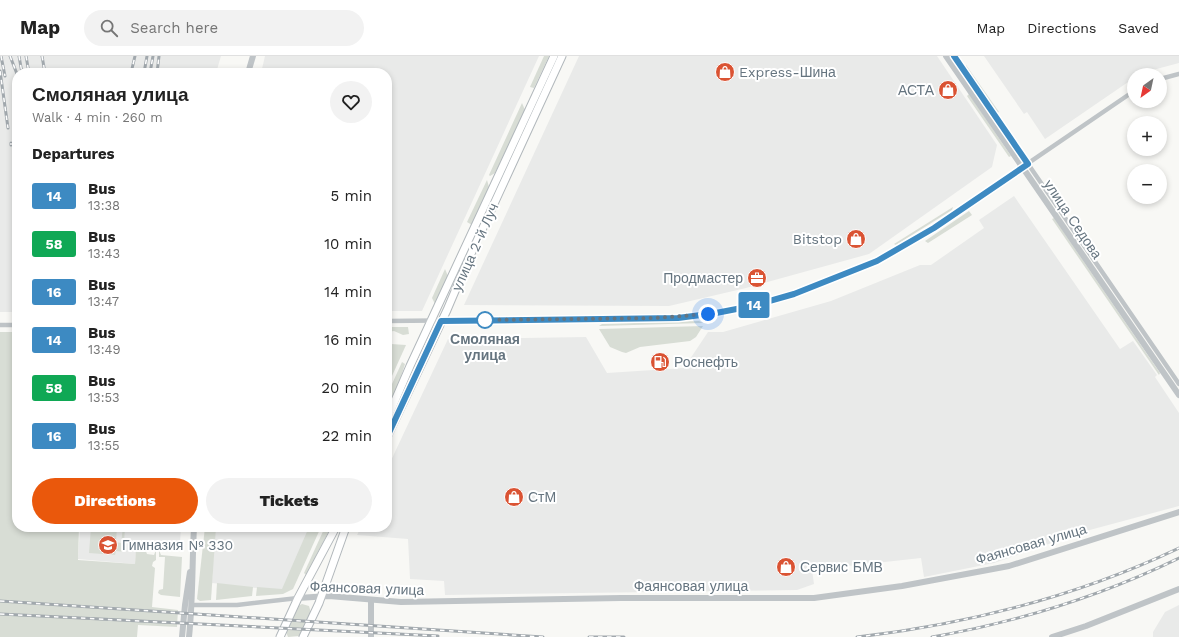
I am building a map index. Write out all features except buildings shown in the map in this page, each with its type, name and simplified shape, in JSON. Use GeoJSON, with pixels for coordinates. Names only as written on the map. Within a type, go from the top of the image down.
{"type":"FeatureCollection","features":[{"type":"Feature","properties":{"kind":"main road","name":"улица 2-й Луч"},"geometry":{"type":"LineString","coordinates":[[392,408],[554,56]]}},
{"type":"Feature","properties":{"kind":"main road","name":"улица 2-й Луч"},"geometry":{"type":"LineString","coordinates":[[392,426],[562,56]]}},
{"type":"Feature","properties":{"kind":"main road"},"geometry":{"type":"LineString","coordinates":[[281,636],[298,598],[333,532]]}},
{"type":"Feature","properties":{"kind":"main road"},"geometry":{"type":"LineString","coordinates":[[303,637],[344,532]]}},
{"type":"Feature","properties":{"kind":"street"},"geometry":{"type":"LineString","coordinates":[[249,68],[253,56]]}},
{"type":"Feature","properties":{"kind":"street","name":"улица Седова"},"geometry":{"type":"LineString","coordinates":[[946,56],[1026,166],[1179,384]]}},
{"type":"Feature","properties":{"kind":"street","name":"улица Седова"},"geometry":{"type":"LineString","coordinates":[[954,56],[1179,395]]}},
{"type":"Feature","properties":{"kind":"street"},"geometry":{"type":"LineString","coordinates":[[1167,77],[1179,74]]}},
{"type":"Feature","properties":{"kind":"street"},"geometry":{"type":"LineString","coordinates":[[392,321],[678,318],[718,313],[752,306],[794,294],[877,261],[934,228],[1127,96]]}},
{"type":"Feature","properties":{"kind":"street"},"geometry":{"type":"LineString","coordinates":[[0,325],[12,324]]}},
{"type":"Feature","properties":{"kind":"street","name":"Фаянсовая улица"},"geometry":{"type":"LineString","coordinates":[[193,605],[237,605],[320,596],[420,602],[621,598],[814,598],[902,586],[1009,566],[1179,512]]}},
{"type":"Feature","properties":{"kind":"street"},"geometry":{"type":"LineString","coordinates":[[189,637],[193,605],[192,568],[194,532]]}},
{"type":"Feature","properties":{"kind":"street"},"geometry":{"type":"LineString","coordinates":[[182,637],[185,605],[192,568]]}},
{"type":"Feature","properties":{"kind":"street"},"geometry":{"type":"LineString","coordinates":[[1052,637],[1086,626],[1179,589]]}},
{"type":"Feature","properties":{"kind":"street"},"geometry":{"type":"LineString","coordinates":[[371,600],[371,637]]}},
{"type":"Feature","properties":{"kind":"shaded area"},"geometry":{"type":"Polygon","coordinates":[[[0,56],[221,56],[217,68],[12,68],[12,312],[0,312],[0,56]]]}},
{"type":"Feature","properties":{"kind":"shaded area"},"geometry":{"type":"Polygon","coordinates":[[[265,56],[539,56],[422,311],[392,311],[392,68],[262,68],[265,56]]]}},
{"type":"Feature","properties":{"kind":"shaded area"},"geometry":{"type":"Polygon","coordinates":[[[544,56],[549,56],[534,88],[530,87],[544,56]]]}},
{"type":"Feature","properties":{"kind":"shaded area"},"geometry":{"type":"Polygon","coordinates":[[[579,56],[937,56],[997,145],[992,167],[869,254],[746,288],[669,306],[464,305],[579,56]]]}},
{"type":"Feature","properties":{"kind":"shaded area"},"geometry":{"type":"Polygon","coordinates":[[[984,56],[1179,56],[1179,63],[1160,68],[1127,68],[1127,83],[1045,139],[1027,112],[1024,114],[984,56]]]}},
{"type":"Feature","properties":{"kind":"shaded area"},"geometry":{"type":"Polygon","coordinates":[[[966,65],[999,112],[997,113],[966,69],[966,65]]]}},
{"type":"Feature","properties":{"kind":"shaded area"},"geometry":{"type":"Polygon","coordinates":[[[969,94],[1011,156],[1009,157],[967,96],[969,94]]]}},
{"type":"Feature","properties":{"kind":"shaded area"},"geometry":{"type":"Polygon","coordinates":[[[522,103],[525,110],[495,173],[490,176],[489,175],[522,103]]]}},
{"type":"Feature","properties":{"kind":"shaded area"},"geometry":{"type":"Polygon","coordinates":[[[487,180],[489,187],[472,225],[467,222],[487,180]]]}},
{"type":"Feature","properties":{"kind":"shaded area"},"geometry":{"type":"Polygon","coordinates":[[[1014,196],[1120,349],[1133,341],[1157,375],[1155,377],[1179,413],[1179,506],[1086,531],[994,563],[924,577],[921,558],[812,570],[814,584],[797,590],[445,595],[444,581],[410,579],[408,539],[357,535],[358,532],[392,532],[392,458],[448,339],[586,337],[607,373],[684,368],[708,332],[723,332],[831,301],[920,265],[931,265],[984,228],[979,220],[1014,196]]]}},
{"type":"Feature","properties":{"kind":"shaded area"},"geometry":{"type":"Polygon","coordinates":[[[953,207],[952,210],[896,245],[894,244],[953,207]]]}},
{"type":"Feature","properties":{"kind":"shaded area"},"geometry":{"type":"Polygon","coordinates":[[[969,211],[972,215],[928,243],[925,241],[969,211]]]}},
{"type":"Feature","properties":{"kind":"shaded area"},"geometry":{"type":"Polygon","coordinates":[[[1054,218],[1160,373],[1159,375],[1052,219],[1054,218]]]}},
{"type":"Feature","properties":{"kind":"shaded area"},"geometry":{"type":"Polygon","coordinates":[[[445,269],[448,276],[435,304],[432,298],[445,269]]]}},
{"type":"Feature","properties":{"kind":"shaded area"},"geometry":{"type":"Polygon","coordinates":[[[699,321],[703,323],[599,326],[602,324],[699,321]]]}},
{"type":"Feature","properties":{"kind":"shaded area"},"geometry":{"type":"Polygon","coordinates":[[[703,326],[696,337],[690,341],[640,347],[626,353],[610,347],[599,329],[703,326]]]}},
{"type":"Feature","properties":{"kind":"shaded area"},"geometry":{"type":"Polygon","coordinates":[[[392,327],[408,327],[409,334],[403,335],[392,331],[392,327]]]}},
{"type":"Feature","properties":{"kind":"shaded area"},"geometry":{"type":"Polygon","coordinates":[[[0,332],[12,332],[12,532],[79,532],[78,560],[135,564],[136,549],[145,549],[147,554],[154,555],[156,550],[156,560],[153,562],[152,566],[155,568],[152,607],[178,610],[177,627],[138,625],[137,637],[0,637],[0,332]]]}},
{"type":"Feature","properties":{"kind":"shaded area"},"geometry":{"type":"Polygon","coordinates":[[[392,344],[406,345],[392,376],[392,344]]]}},
{"type":"Feature","properties":{"kind":"shaded area"},"geometry":{"type":"Polygon","coordinates":[[[402,362],[405,364],[392,399],[392,384],[402,362]]]}},
{"type":"Feature","properties":{"kind":"shaded area","name":"Гимназия № 330"},"geometry":{"type":"Polygon","coordinates":[[[80,532],[181,532],[180,543],[137,540],[135,564],[78,559],[80,532]]]}},
{"type":"Feature","properties":{"kind":"shaded area"},"geometry":{"type":"Polygon","coordinates":[[[91,532],[117,532],[116,542],[121,543],[122,532],[125,532],[125,552],[116,551],[115,555],[89,553],[91,532]]]}},
{"type":"Feature","properties":{"kind":"shaded area"},"geometry":{"type":"Polygon","coordinates":[[[204,532],[216,532],[211,600],[200,601],[197,599],[204,532]]]}},
{"type":"Feature","properties":{"kind":"shaded area"},"geometry":{"type":"Polygon","coordinates":[[[215,532],[308,532],[282,591],[212,583],[215,532]]]}},
{"type":"Feature","properties":{"kind":"shaded area"},"geometry":{"type":"Polygon","coordinates":[[[307,532],[319,532],[293,589],[283,594],[256,596],[257,587],[282,589],[307,532]]]}},
{"type":"Feature","properties":{"kind":"shaded area"},"geometry":{"type":"Polygon","coordinates":[[[323,532],[328,532],[306,575],[304,573],[323,532]]]}},
{"type":"Feature","properties":{"kind":"shaded area"},"geometry":{"type":"Polygon","coordinates":[[[159,550],[161,555],[182,557],[180,597],[161,595],[158,593],[159,590],[163,589],[165,557],[159,557],[159,550]]]}},
{"type":"Feature","properties":{"kind":"shaded area"},"geometry":{"type":"Polygon","coordinates":[[[217,583],[253,587],[252,596],[216,600],[217,583]]]}},
{"type":"Feature","properties":{"kind":"shaded area"},"geometry":{"type":"Polygon","coordinates":[[[302,604],[309,606],[311,613],[299,636],[288,637],[286,632],[298,606],[302,604]]]}},
{"type":"Feature","properties":{"kind":"shaded area"},"geometry":{"type":"Polygon","coordinates":[[[1179,605],[1179,637],[1153,637],[1153,632],[1165,612],[1179,605]]]}},
{"type":"Feature","properties":{"kind":"railway"},"geometry":{"type":"LineString","coordinates":[[1,56],[5,76]]}},
{"type":"Feature","properties":{"kind":"railway"},"geometry":{"type":"LineString","coordinates":[[10,56],[15,68]]}},
{"type":"Feature","properties":{"kind":"railway"},"geometry":{"type":"LineString","coordinates":[[19,56],[21,68]]}},
{"type":"Feature","properties":{"kind":"railway"},"geometry":{"type":"LineString","coordinates":[[26,56],[28,68]]}},
{"type":"Feature","properties":{"kind":"railway"},"geometry":{"type":"LineString","coordinates":[[42,56],[44,68]]}},
{"type":"Feature","properties":{"kind":"railway"},"geometry":{"type":"LineString","coordinates":[[132,68],[135,56]]}},
{"type":"Feature","properties":{"kind":"railway"},"geometry":{"type":"LineString","coordinates":[[145,68],[147,56]]}},
{"type":"Feature","properties":{"kind":"railway"},"geometry":{"type":"LineString","coordinates":[[151,68],[153,56]]}},
{"type":"Feature","properties":{"kind":"railway"},"geometry":{"type":"LineString","coordinates":[[158,68],[159,56]]}},
{"type":"Feature","properties":{"kind":"railway"},"geometry":{"type":"LineString","coordinates":[[0,71],[8,128]]}},
{"type":"Feature","properties":{"kind":"railway"},"geometry":{"type":"LineString","coordinates":[[857,637],[940,624],[1022,606],[1102,580],[1179,548]]}},
{"type":"Feature","properties":{"kind":"railway"},"geometry":{"type":"LineString","coordinates":[[932,637],[995,624],[1058,606],[1089,596],[1149,572],[1179,558]]}},
{"type":"Feature","properties":{"kind":"railway"},"geometry":{"type":"LineString","coordinates":[[0,601],[543,637]]}},
{"type":"Feature","properties":{"kind":"railway"},"geometry":{"type":"LineString","coordinates":[[0,614],[438,636]]}},
{"type":"Feature","properties":{"kind":"railway"},"geometry":{"type":"LineString","coordinates":[[589,637],[624,637]]}},
{"type":"Feature","properties":{"kind":"bus line","name":"14"},"geometry":{"type":"LineString","coordinates":[[392,426],[441,321],[667,318],[724,312],[752,306],[794,294],[877,261],[934,228],[969,205],[1028,164],[954,56]]}},
{"type":"Feature","properties":{"kind":"place","name":"Express-Шина"},"geometry":{"type":"Point","coordinates":[725,72]}},
{"type":"Feature","properties":{"kind":"place","name":"АСТА"},"geometry":{"type":"Point","coordinates":[948,90]}},
{"type":"Feature","properties":{"kind":"place","name":"Bitstop"},"geometry":{"type":"Point","coordinates":[856,239]}},
{"type":"Feature","properties":{"kind":"place","name":"Продмастер"},"geometry":{"type":"Point","coordinates":[757,278]}},
{"type":"Feature","properties":{"kind":"place","name":"Смоляная улица"},"geometry":{"type":"Point","coordinates":[485,320]}},
{"type":"Feature","properties":{"kind":"place","name":"Роснефть"},"geometry":{"type":"Point","coordinates":[660,362]}},
{"type":"Feature","properties":{"kind":"place","name":"СтМ"},"geometry":{"type":"Point","coordinates":[514,497]}},
{"type":"Feature","properties":{"kind":"place","name":"Гимназия № 330"},"geometry":{"type":"Point","coordinates":[108,545]}},
{"type":"Feature","properties":{"kind":"place","name":"Сервис БМВ"},"geometry":{"type":"Point","coordinates":[786,567]}},
{"type":"Feature","properties":{"kind":"route"},"geometry":{"type":"LineString","coordinates":[[485,320],[678,318],[708,314]]}}]}
